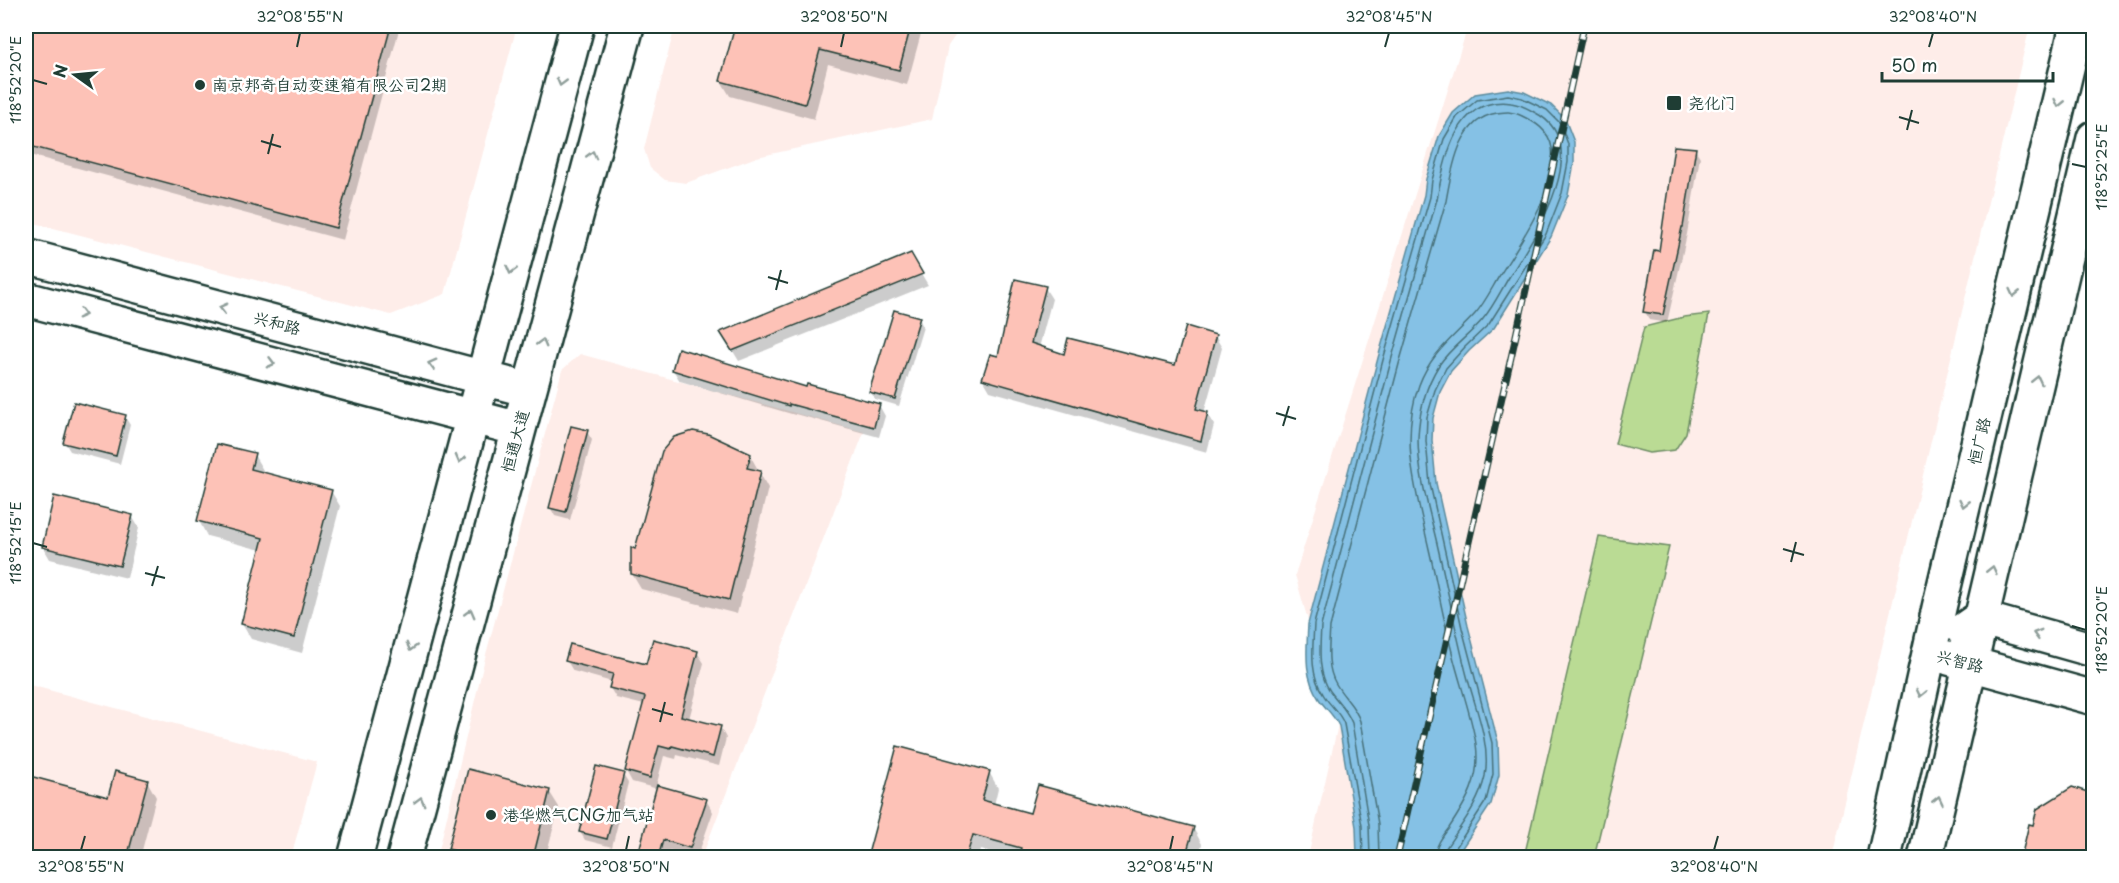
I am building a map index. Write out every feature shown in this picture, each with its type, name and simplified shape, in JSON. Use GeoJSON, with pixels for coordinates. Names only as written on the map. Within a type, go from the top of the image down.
{"type":"FeatureCollection","features":[{"type":"Feature","properties":{"kind":"main road"},"geometry":{"type":"LineString","coordinates":[[355,858],[577,26]]}},
{"type":"Feature","properties":{"kind":"main road","name":"恒通大道"},"geometry":{"type":"LineString","coordinates":[[405,858],[627,26]]}},
{"type":"Feature","properties":{"kind":"main road","name":"恒广路"},"geometry":{"type":"LineString","coordinates":[[1884,858],[1929,653],[2077,26]]}},
{"type":"Feature","properties":{"kind":"main road"},"geometry":{"type":"LineString","coordinates":[[1925,858],[2094,138]]}},
{"type":"Feature","properties":{"kind":"main road","name":"兴和路"},"geometry":{"type":"LineString","coordinates":[[26,256],[529,390]]}},
{"type":"Feature","properties":{"kind":"main road"},"geometry":{"type":"LineString","coordinates":[[26,299],[519,429]]}},
{"type":"Feature","properties":{"kind":"main road"},"geometry":{"type":"LineString","coordinates":[[1980,618],[2094,650]]}},
{"type":"Feature","properties":{"kind":"main road","name":"兴智路"},"geometry":{"type":"LineString","coordinates":[[1929,653],[1980,618]]}},
{"type":"Feature","properties":{"kind":"main road","name":"兴智路"},"geometry":{"type":"LineString","coordinates":[[1929,653],[2094,698]]}},
{"type":"Feature","properties":{"kind":"shaded area"},"geometry":{"type":"Polygon","coordinates":[[[26,26],[517,26],[445,294],[391,315],[26,221],[26,26]]]}},
{"type":"Feature","properties":{"kind":"shaded area"},"geometry":{"type":"Polygon","coordinates":[[[675,26],[962,26],[948,46],[932,119],[757,157],[686,183],[665,180],[650,168],[644,149],[675,26]]]}},
{"type":"Feature","properties":{"kind":"shaded area"},"geometry":{"type":"Polygon","coordinates":[[[1468,26],[2030,26],[1832,857],[1308,857],[1338,725],[1295,575],[1468,26]]]}},
{"type":"Feature","properties":{"kind":"shaded area"},"geometry":{"type":"Polygon","coordinates":[[[580,354],[864,432],[702,857],[437,858],[485,658],[562,370],[580,354]]]}},
{"type":"Feature","properties":{"kind":"shaded area"},"geometry":{"type":"Polygon","coordinates":[[[26,684],[317,762],[291,857],[26,857],[26,684]]]}},
{"type":"Feature","properties":{"kind":"green space"},"geometry":{"type":"Polygon","coordinates":[[[1709,314],[1686,433],[1675,450],[1649,453],[1615,444],[1644,327],[1684,317],[1709,314]]]}},
{"type":"Feature","properties":{"kind":"green space"},"geometry":{"type":"Polygon","coordinates":[[[1599,537],[1669,547],[1594,857],[1524,857],[1599,537]]]}},
{"type":"Feature","properties":{"kind":"water"},"geometry":{"type":"Polygon","coordinates":[[[1508,89],[1524,92],[1551,105],[1565,119],[1574,142],[1574,163],[1568,195],[1551,237],[1494,328],[1451,371],[1440,392],[1433,418],[1432,440],[1436,483],[1468,626],[1498,742],[1499,775],[1491,804],[1456,857],[1357,857],[1356,827],[1339,726],[1319,699],[1308,672],[1308,624],[1439,136],[1453,113],[1475,94],[1508,89]]]}},
{"type":"Feature","properties":{"kind":"building","name":"南京邦奇自动变速箱有限公司2期"},"geometry":{"type":"Polygon","coordinates":[[[26,26],[391,26],[336,228],[26,145],[26,26]]]}},
{"type":"Feature","properties":{"kind":"building"},"geometry":{"type":"Polygon","coordinates":[[[735,26],[911,26],[899,70],[820,50],[805,104],[720,81],[735,26]]]}},
{"type":"Feature","properties":{"kind":"building"},"geometry":{"type":"Polygon","coordinates":[[[1674,146],[1696,148],[1683,227],[1663,315],[1643,312],[1654,250],[1659,251],[1674,146]]]}},
{"type":"Feature","properties":{"kind":"building"},"geometry":{"type":"Polygon","coordinates":[[[911,253],[923,274],[732,351],[720,332],[911,253]]]}},
{"type":"Feature","properties":{"kind":"building"},"geometry":{"type":"Polygon","coordinates":[[[1015,279],[1046,286],[1031,343],[1064,354],[1068,338],[1175,365],[1186,326],[1216,335],[1196,409],[1208,412],[1201,441],[982,379],[990,354],[998,356],[1015,279]]]}},
{"type":"Feature","properties":{"kind":"building"},"geometry":{"type":"Polygon","coordinates":[[[894,310],[920,317],[895,399],[869,392],[894,310]]]}},
{"type":"Feature","properties":{"kind":"building"},"geometry":{"type":"Polygon","coordinates":[[[678,348],[806,387],[807,384],[880,404],[874,427],[789,404],[789,406],[672,370],[678,348]]]}},
{"type":"Feature","properties":{"kind":"building"},"geometry":{"type":"Polygon","coordinates":[[[74,402],[126,415],[116,456],[63,443],[74,402]]]}},
{"type":"Feature","properties":{"kind":"building"},"geometry":{"type":"Polygon","coordinates":[[[571,426],[588,430],[566,512],[549,508],[571,426]]]}},
{"type":"Feature","properties":{"kind":"building"},"geometry":{"type":"Polygon","coordinates":[[[693,431],[708,434],[751,454],[747,468],[761,471],[729,600],[631,574],[631,547],[635,549],[662,451],[674,437],[693,431]]]}},
{"type":"Feature","properties":{"kind":"building"},"geometry":{"type":"Polygon","coordinates":[[[217,444],[255,453],[251,469],[332,490],[294,638],[241,624],[263,538],[197,521],[217,444]]]}},
{"type":"Feature","properties":{"kind":"building"},"geometry":{"type":"Polygon","coordinates":[[[54,496],[133,515],[120,566],[42,547],[54,496]]]}},
{"type":"Feature","properties":{"kind":"building"},"geometry":{"type":"Polygon","coordinates":[[[653,639],[698,651],[681,716],[721,726],[713,757],[672,746],[671,749],[659,746],[650,778],[625,771],[645,697],[609,688],[613,674],[565,661],[570,644],[646,664],[653,639]]]}},
{"type":"Feature","properties":{"kind":"building"},"geometry":{"type":"Polygon","coordinates":[[[897,746],[990,771],[982,800],[1030,813],[1038,785],[1194,827],[1185,858],[1018,858],[1021,848],[973,835],[966,858],[867,858],[897,746]]]}},
{"type":"Feature","properties":{"kind":"building"},"geometry":{"type":"Polygon","coordinates":[[[596,766],[624,773],[607,839],[579,832],[596,766]]]}},
{"type":"Feature","properties":{"kind":"building"},"geometry":{"type":"Polygon","coordinates":[[[468,769],[550,790],[533,858],[481,858],[448,849],[468,769]]]}},
{"type":"Feature","properties":{"kind":"building"},"geometry":{"type":"Polygon","coordinates":[[[115,771],[148,780],[127,858],[26,858],[26,775],[108,797],[115,771]]]}},
{"type":"Feature","properties":{"kind":"building"},"geometry":{"type":"Polygon","coordinates":[[[657,785],[707,799],[690,848],[663,840],[658,858],[637,858],[657,785]]]}},
{"type":"Feature","properties":{"kind":"building"},"geometry":{"type":"Polygon","coordinates":[[[2072,787],[2094,794],[2094,842],[2089,858],[2021,858],[2029,824],[2033,825],[2037,809],[2072,787]]]}},
{"type":"Feature","properties":{"kind":"railway"},"geometry":{"type":"LineString","coordinates":[[1397,858],[1584,26]]}},
{"type":"Feature","properties":{"kind":"place","name":"南京邦奇自动变速箱有限公司2期"},"geometry":{"type":"Point","coordinates":[200,85]}},
{"type":"Feature","properties":{"kind":"place","name":"尧化门"},"geometry":{"type":"Point","coordinates":[1674,103]}},
{"type":"Feature","properties":{"kind":"place","name":"港华燃气CNG加气站"},"geometry":{"type":"Point","coordinates":[491,815]}}]}
